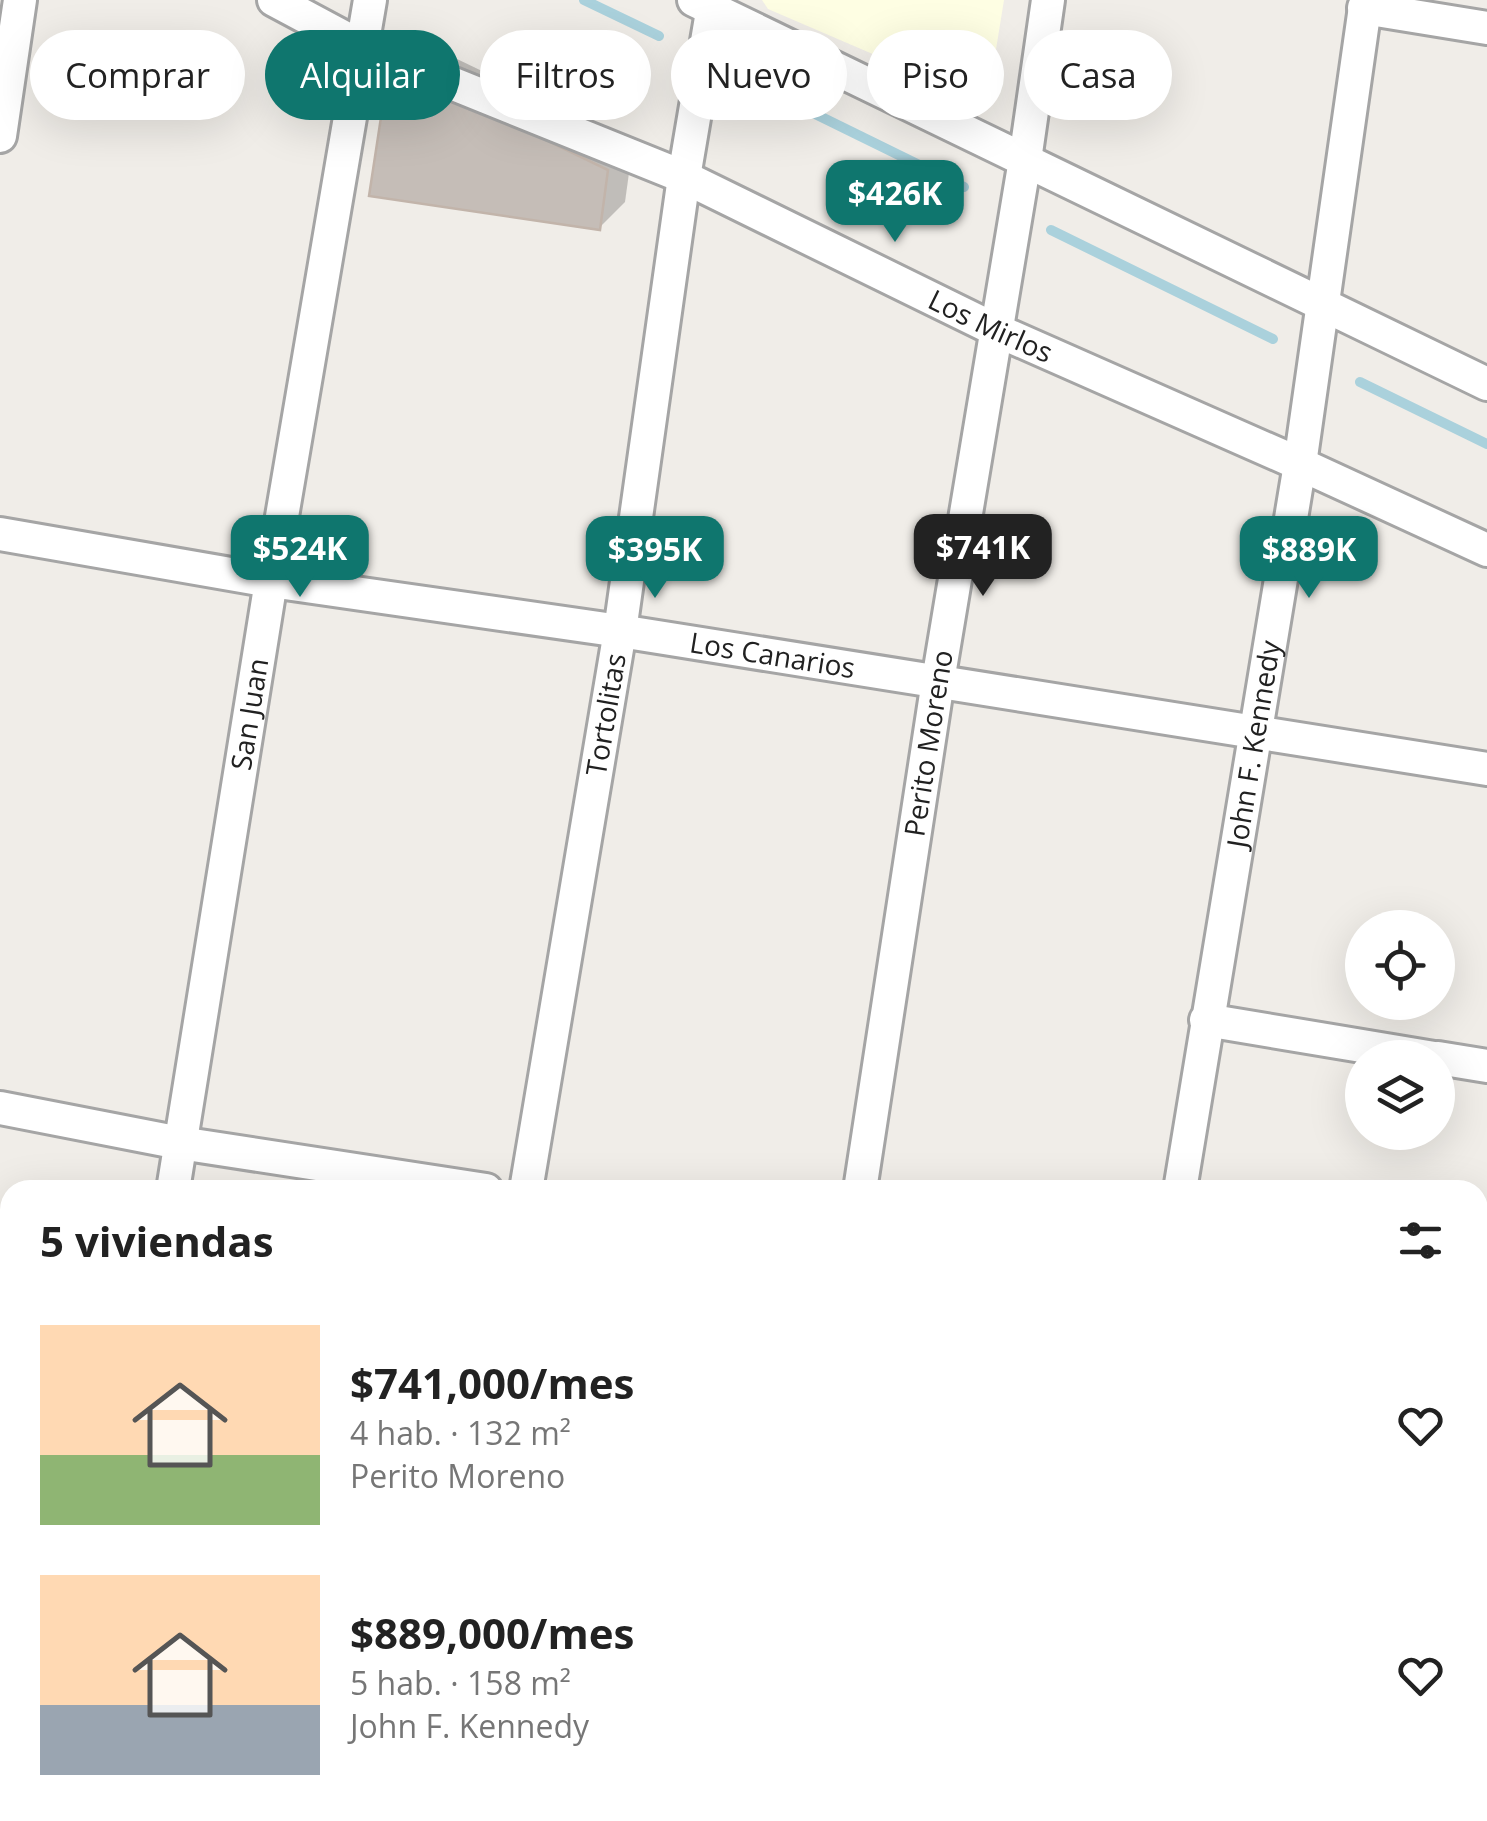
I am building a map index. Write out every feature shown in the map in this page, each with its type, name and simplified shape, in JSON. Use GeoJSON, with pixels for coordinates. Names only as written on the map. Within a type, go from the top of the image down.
{"type":"FeatureCollection","features":[{"type":"Feature","properties":{"kind":"street"},"geometry":{"type":"LineString","coordinates":[[0,136],[20,0]]}},
{"type":"Feature","properties":{"kind":"street","name":"Los Mirlos"},"geometry":{"type":"LineString","coordinates":[[274,0],[331,30]]}},
{"type":"Feature","properties":{"kind":"street","name":"San Juan"},"geometry":{"type":"LineString","coordinates":[[365,30],[370,0]]}},
{"type":"Feature","properties":{"kind":"street","name":"Perito Moreno"},"geometry":{"type":"LineString","coordinates":[[862,1180],[1048,0]]}},
{"type":"Feature","properties":{"kind":"street"},"geometry":{"type":"LineString","coordinates":[[707,3],[1487,384]]}},
{"type":"Feature","properties":{"kind":"street","name":"Tortolitas"},"geometry":{"type":"LineString","coordinates":[[528,1180],[620,631],[707,3]]}},
{"type":"Feature","properties":{"kind":"street"},"geometry":{"type":"LineString","coordinates":[[1365,4],[1487,28]]}},
{"type":"Feature","properties":{"kind":"street","name":"John F. Kennedy"},"geometry":{"type":"LineString","coordinates":[[1182,1180],[1300,464],[1365,4]]}},
{"type":"Feature","properties":{"kind":"street","name":"Los Mirlos"},"geometry":{"type":"LineString","coordinates":[[460,86],[684,176],[996,330],[1487,550]]}},
{"type":"Feature","properties":{"kind":"street","name":"San Juan"},"geometry":{"type":"LineString","coordinates":[[174,1180],[350,120]]}},
{"type":"Feature","properties":{"kind":"street","name":"Los Canarios"},"geometry":{"type":"LineString","coordinates":[[0,534],[272,581],[620,631],[1487,768]]}},
{"type":"Feature","properties":{"kind":"street"},"geometry":{"type":"LineString","coordinates":[[1206,1020],[1345,1043]]}},
{"type":"Feature","properties":{"kind":"street"},"geometry":{"type":"LineString","coordinates":[[1455,1061],[1487,1066]]}},
{"type":"Feature","properties":{"kind":"street"},"geometry":{"type":"LineString","coordinates":[[0,1108],[180,1143],[421,1180]]}},
{"type":"Feature","properties":{"kind":"shaded area"},"geometry":{"type":"Polygon","coordinates":[[[762,0],[1004,0],[999,30],[867,30],[867,52],[847,43],[847,30],[817,30],[768,9],[762,0]]]}},
{"type":"Feature","properties":{"kind":"building"},"geometry":{"type":"Polygon","coordinates":[[[460,99],[480,108],[480,120],[504,120],[608,170],[600,230],[369,196],[381,120],[460,120],[460,99]]]}},
{"type":"Feature","properties":{"kind":"waterway"},"geometry":{"type":"LineString","coordinates":[[584,0],[659,36]]}},
{"type":"Feature","properties":{"kind":"waterway"},"geometry":{"type":"LineString","coordinates":[[827,120],[964,187]]}},
{"type":"Feature","properties":{"kind":"waterway"},"geometry":{"type":"LineString","coordinates":[[1051,230],[1273,339]]}},
{"type":"Feature","properties":{"kind":"waterway"},"geometry":{"type":"LineString","coordinates":[[1360,382],[1487,444]]}}]}
